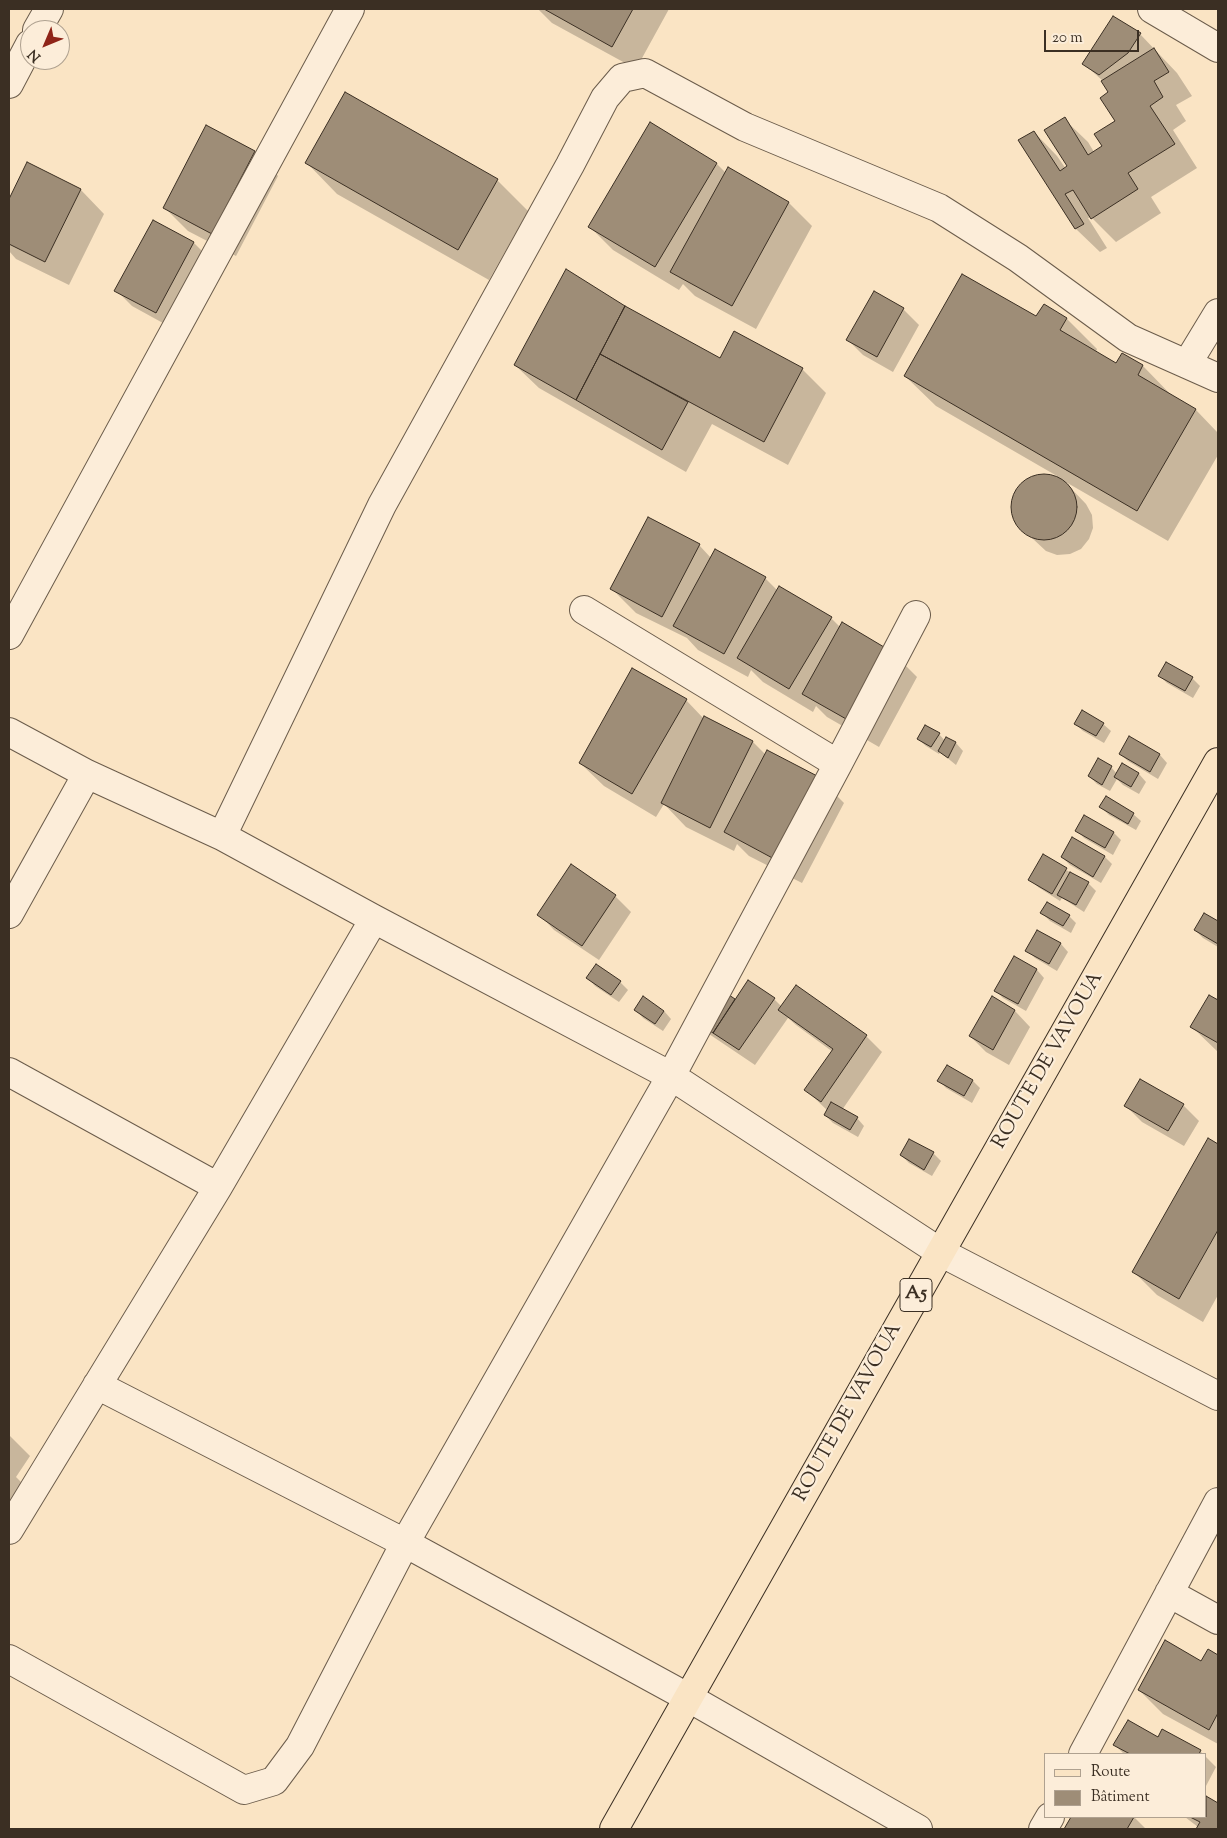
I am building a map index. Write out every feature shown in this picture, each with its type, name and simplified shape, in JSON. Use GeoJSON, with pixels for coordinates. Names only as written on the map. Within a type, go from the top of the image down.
{"type":"FeatureCollection","features":[{"type":"Feature","properties":{"kind":"main road","name":"ROUTE DE VAVOUA"},"geometry":{"type":"LineString","coordinates":[[614,1829],[1218,762]]}},
{"type":"Feature","properties":{"kind":"street"},"geometry":{"type":"LineString","coordinates":[[43,20],[49,9]]}},
{"type":"Feature","properties":{"kind":"street"},"geometry":{"type":"LineString","coordinates":[[9,636],[350,9]]}},
{"type":"Feature","properties":{"kind":"street"},"geometry":{"type":"LineString","coordinates":[[1152,9],[1218,48]]}},
{"type":"Feature","properties":{"kind":"street"},"geometry":{"type":"LineString","coordinates":[[9,84],[20,63]]}},
{"type":"Feature","properties":{"kind":"street"},"geometry":{"type":"LineString","coordinates":[[222,836],[382,505],[570,165],[604,98],[622,78],[645,73],[745,127],[939,208],[1018,258],[1128,338],[1218,378]]}},
{"type":"Feature","properties":{"kind":"street"},"geometry":{"type":"LineString","coordinates":[[1187,364],[1218,312]]}},
{"type":"Feature","properties":{"kind":"street"},"geometry":{"type":"LineString","coordinates":[[584,610],[838,764]]}},
{"type":"Feature","properties":{"kind":"street"},"geometry":{"type":"LineString","coordinates":[[9,1659],[244,1790],[274,1781],[300,1746],[405,1543],[672,1076],[916,615]]}},
{"type":"Feature","properties":{"kind":"street"},"geometry":{"type":"LineString","coordinates":[[9,732],[87,774],[222,836],[374,919],[672,1076],[940,1252],[1218,1396]]}},
{"type":"Feature","properties":{"kind":"street"},"geometry":{"type":"LineString","coordinates":[[9,914],[87,774]]}},
{"type":"Feature","properties":{"kind":"street"},"geometry":{"type":"LineString","coordinates":[[9,1530],[218,1187],[374,919]]}},
{"type":"Feature","properties":{"kind":"street"},"geometry":{"type":"LineString","coordinates":[[9,1072],[218,1187]]}},
{"type":"Feature","properties":{"kind":"street"},"geometry":{"type":"LineString","coordinates":[[97,1385],[405,1543],[689,1698],[918,1829]]}},
{"type":"Feature","properties":{"kind":"street"},"geometry":{"type":"LineString","coordinates":[[1084,1753],[1218,1502]]}},
{"type":"Feature","properties":{"kind":"street"},"geometry":{"type":"LineString","coordinates":[[1170,1593],[1218,1620]]}},
{"type":"Feature","properties":{"kind":"street"},"geometry":{"type":"LineString","coordinates":[[1043,1829],[1049,1818]]}},
{"type":"Feature","properties":{"kind":"building"},"geometry":{"type":"Polygon","coordinates":[[[544,9],[633,9],[612,47],[544,9]]]}},
{"type":"Feature","properties":{"kind":"building"},"geometry":{"type":"Polygon","coordinates":[[[1113,16],[1141,33],[1128,53],[1099,75],[1082,64],[1113,16]]]}},
{"type":"Feature","properties":{"kind":"building"},"geometry":{"type":"Polygon","coordinates":[[[1154,48],[1169,72],[1154,81],[1163,97],[1150,106],[1175,144],[1128,173],[1138,189],[1091,219],[1073,190],[1065,194],[1084,224],[1075,229],[1018,140],[1034,131],[1060,171],[1067,166],[1044,130],[1065,117],[1088,155],[1102,146],[1094,134],[1115,121],[1100,98],[1108,92],[1101,81],[1154,48]]]}},
{"type":"Feature","properties":{"kind":"building"},"geometry":{"type":"Polygon","coordinates":[[[345,92],[498,179],[458,250],[305,163],[345,92]]]}},
{"type":"Feature","properties":{"kind":"building"},"geometry":{"type":"Polygon","coordinates":[[[650,122],[717,163],[655,267],[588,227],[650,122]]]}},
{"type":"Feature","properties":{"kind":"building"},"geometry":{"type":"Polygon","coordinates":[[[206,125],[255,151],[212,234],[163,208],[206,125]]]}},
{"type":"Feature","properties":{"kind":"building"},"geometry":{"type":"Polygon","coordinates":[[[27,162],[81,189],[45,262],[9,244],[9,199],[27,162]]]}},
{"type":"Feature","properties":{"kind":"building"},"geometry":{"type":"Polygon","coordinates":[[[728,167],[789,202],[732,306],[670,272],[728,167]]]}},
{"type":"Feature","properties":{"kind":"building"},"geometry":{"type":"Polygon","coordinates":[[[153,220],[194,242],[156,313],[114,291],[153,220]]]}},
{"type":"Feature","properties":{"kind":"building"},"geometry":{"type":"Polygon","coordinates":[[[566,269],[625,306],[576,400],[514,365],[566,269]]]}},
{"type":"Feature","properties":{"kind":"building"},"geometry":{"type":"Polygon","coordinates":[[[962,274],[1036,316],[1044,304],[1067,318],[1060,330],[1116,363],[1122,353],[1143,365],[1138,375],[1196,409],[1137,511],[904,376],[962,274]]]}},
{"type":"Feature","properties":{"kind":"building"},"geometry":{"type":"Polygon","coordinates":[[[874,291],[904,308],[877,357],[846,340],[874,291]]]}},
{"type":"Feature","properties":{"kind":"building"},"geometry":{"type":"Polygon","coordinates":[[[625,306],[720,358],[734,331],[803,368],[764,442],[600,354],[625,306]]]}},
{"type":"Feature","properties":{"kind":"building"},"geometry":{"type":"Polygon","coordinates":[[[600,354],[688,402],[662,450],[576,400],[600,354]]]}},
{"type":"Feature","properties":{"kind":"building"},"geometry":{"type":"Polygon","coordinates":[[[1044,474],[1057,477],[1067,484],[1074,494],[1077,507],[1074,520],[1067,530],[1057,537],[1044,540],[1031,537],[1021,530],[1014,520],[1011,507],[1014,494],[1021,484],[1031,477],[1044,474]]]}},
{"type":"Feature","properties":{"kind":"building"},"geometry":{"type":"Polygon","coordinates":[[[648,517],[700,544],[662,617],[610,589],[648,517]]]}},
{"type":"Feature","properties":{"kind":"building"},"geometry":{"type":"Polygon","coordinates":[[[715,549],[766,577],[724,654],[673,626],[715,549]]]}},
{"type":"Feature","properties":{"kind":"building"},"geometry":{"type":"Polygon","coordinates":[[[779,586],[832,617],[789,689],[737,658],[779,586]]]}},
{"type":"Feature","properties":{"kind":"building"},"geometry":{"type":"Polygon","coordinates":[[[842,622],[894,653],[855,724],[802,694],[842,622]]]}},
{"type":"Feature","properties":{"kind":"building"},"geometry":{"type":"Polygon","coordinates":[[[1166,662],[1193,677],[1185,691],[1158,676],[1166,662]]]}},
{"type":"Feature","properties":{"kind":"building"},"geometry":{"type":"Polygon","coordinates":[[[632,668],[687,699],[632,794],[579,763],[632,668]]]}},
{"type":"Feature","properties":{"kind":"building"},"geometry":{"type":"Polygon","coordinates":[[[1082,710],[1104,723],[1096,736],[1074,724],[1082,710]]]}},
{"type":"Feature","properties":{"kind":"building"},"geometry":{"type":"Polygon","coordinates":[[[704,716],[753,741],[710,828],[661,803],[704,716]]]}},
{"type":"Feature","properties":{"kind":"building"},"geometry":{"type":"Polygon","coordinates":[[[925,725],[940,733],[931,747],[917,739],[925,725]]]}},
{"type":"Feature","properties":{"kind":"building"},"geometry":{"type":"Polygon","coordinates":[[[1129,736],[1160,754],[1150,772],[1119,754],[1129,736]]]}},
{"type":"Feature","properties":{"kind":"building"},"geometry":{"type":"Polygon","coordinates":[[[946,737],[956,742],[948,758],[938,751],[946,737]]]}},
{"type":"Feature","properties":{"kind":"building"},"geometry":{"type":"Polygon","coordinates":[[[767,750],[821,778],[778,861],[724,832],[767,750]]]}},
{"type":"Feature","properties":{"kind":"building"},"geometry":{"type":"Polygon","coordinates":[[[1098,758],[1112,766],[1102,785],[1088,776],[1098,758]]]}},
{"type":"Feature","properties":{"kind":"building"},"geometry":{"type":"Polygon","coordinates":[[[1122,763],[1139,773],[1131,787],[1114,777],[1122,763]]]}},
{"type":"Feature","properties":{"kind":"building"},"geometry":{"type":"Polygon","coordinates":[[[1106,796],[1134,813],[1128,824],[1099,807],[1106,796]]]}},
{"type":"Feature","properties":{"kind":"building"},"geometry":{"type":"Polygon","coordinates":[[[1084,815],[1114,832],[1105,848],[1075,831],[1084,815]]]}},
{"type":"Feature","properties":{"kind":"building"},"geometry":{"type":"Polygon","coordinates":[[[1072,837],[1105,856],[1093,877],[1061,857],[1072,837]]]}},
{"type":"Feature","properties":{"kind":"building"},"geometry":{"type":"Polygon","coordinates":[[[1043,854],[1067,868],[1052,894],[1028,880],[1043,854]]]}},
{"type":"Feature","properties":{"kind":"building"},"geometry":{"type":"Polygon","coordinates":[[[571,864],[616,895],[582,946],[537,915],[571,864]]]}},
{"type":"Feature","properties":{"kind":"building"},"geometry":{"type":"Polygon","coordinates":[[[1070,872],[1089,882],[1076,905],[1057,895],[1070,872]]]}},
{"type":"Feature","properties":{"kind":"building"},"geometry":{"type":"Polygon","coordinates":[[[1047,902],[1070,915],[1063,926],[1040,913],[1047,902]]]}},
{"type":"Feature","properties":{"kind":"building"},"geometry":{"type":"Polygon","coordinates":[[[1204,913],[1218,921],[1218,944],[1194,930],[1204,913]]]}},
{"type":"Feature","properties":{"kind":"building"},"geometry":{"type":"Polygon","coordinates":[[[1037,930],[1061,943],[1049,964],[1025,951],[1037,930]]]}},
{"type":"Feature","properties":{"kind":"building"},"geometry":{"type":"Polygon","coordinates":[[[1014,956],[1037,969],[1018,1004],[994,991],[1014,956]]]}},
{"type":"Feature","properties":{"kind":"building"},"geometry":{"type":"Polygon","coordinates":[[[596,964],[621,981],[611,995],[586,978],[596,964]]]}},
{"type":"Feature","properties":{"kind":"building"},"geometry":{"type":"Polygon","coordinates":[[[748,980],[775,998],[739,1050],[713,1033],[748,980]]]}},
{"type":"Feature","properties":{"kind":"building"},"geometry":{"type":"Polygon","coordinates":[[[711,983],[735,999],[713,1033],[689,1016],[711,983]]]}},
{"type":"Feature","properties":{"kind":"building"},"geometry":{"type":"Polygon","coordinates":[[[796,985],[867,1035],[821,1102],[804,1090],[833,1049],[778,1010],[796,985]]]}},
{"type":"Feature","properties":{"kind":"building"},"geometry":{"type":"Polygon","coordinates":[[[1209,995],[1218,1000],[1218,1043],[1190,1027],[1209,995]]]}},
{"type":"Feature","properties":{"kind":"building"},"geometry":{"type":"Polygon","coordinates":[[[643,996],[664,1011],[655,1024],[634,1010],[643,996]]]}},
{"type":"Feature","properties":{"kind":"building"},"geometry":{"type":"Polygon","coordinates":[[[992,996],[1015,1010],[993,1050],[969,1036],[992,996]]]}},
{"type":"Feature","properties":{"kind":"building"},"geometry":{"type":"Polygon","coordinates":[[[947,1065],[973,1080],[964,1096],[937,1081],[947,1065]]]}},
{"type":"Feature","properties":{"kind":"building"},"geometry":{"type":"Polygon","coordinates":[[[1140,1079],[1184,1104],[1168,1131],[1124,1106],[1140,1079]]]}},
{"type":"Feature","properties":{"kind":"building"},"geometry":{"type":"Polygon","coordinates":[[[831,1102],[858,1117],[850,1130],[824,1115],[831,1102]]]}},
{"type":"Feature","properties":{"kind":"building"},"geometry":{"type":"Polygon","coordinates":[[[1208,1138],[1218,1144],[1218,1230],[1179,1299],[1132,1272],[1208,1138]]]}},
{"type":"Feature","properties":{"kind":"building"},"geometry":{"type":"Polygon","coordinates":[[[909,1139],[934,1152],[924,1170],[900,1155],[909,1139]]]}},
{"type":"Feature","properties":{"kind":"building"},"geometry":{"type":"Polygon","coordinates":[[[1165,1640],[1201,1661],[1208,1649],[1218,1655],[1218,1713],[1209,1730],[1138,1690],[1165,1640]]]}},
{"type":"Feature","properties":{"kind":"building"},"geometry":{"type":"Polygon","coordinates":[[[1128,1720],[1158,1737],[1162,1729],[1201,1750],[1200,1753],[1128,1753],[1113,1745],[1128,1720]]]}},
{"type":"Feature","properties":{"kind":"building"},"geometry":{"type":"Polygon","coordinates":[[[1207,1797],[1218,1803],[1218,1829],[1196,1829],[1200,1822],[1192,1818],[1207,1818],[1207,1797]]]}},
{"type":"Feature","properties":{"kind":"building"},"geometry":{"type":"Polygon","coordinates":[[[1070,1818],[1133,1818],[1127,1829],[1064,1829],[1070,1818]]]}}]}
